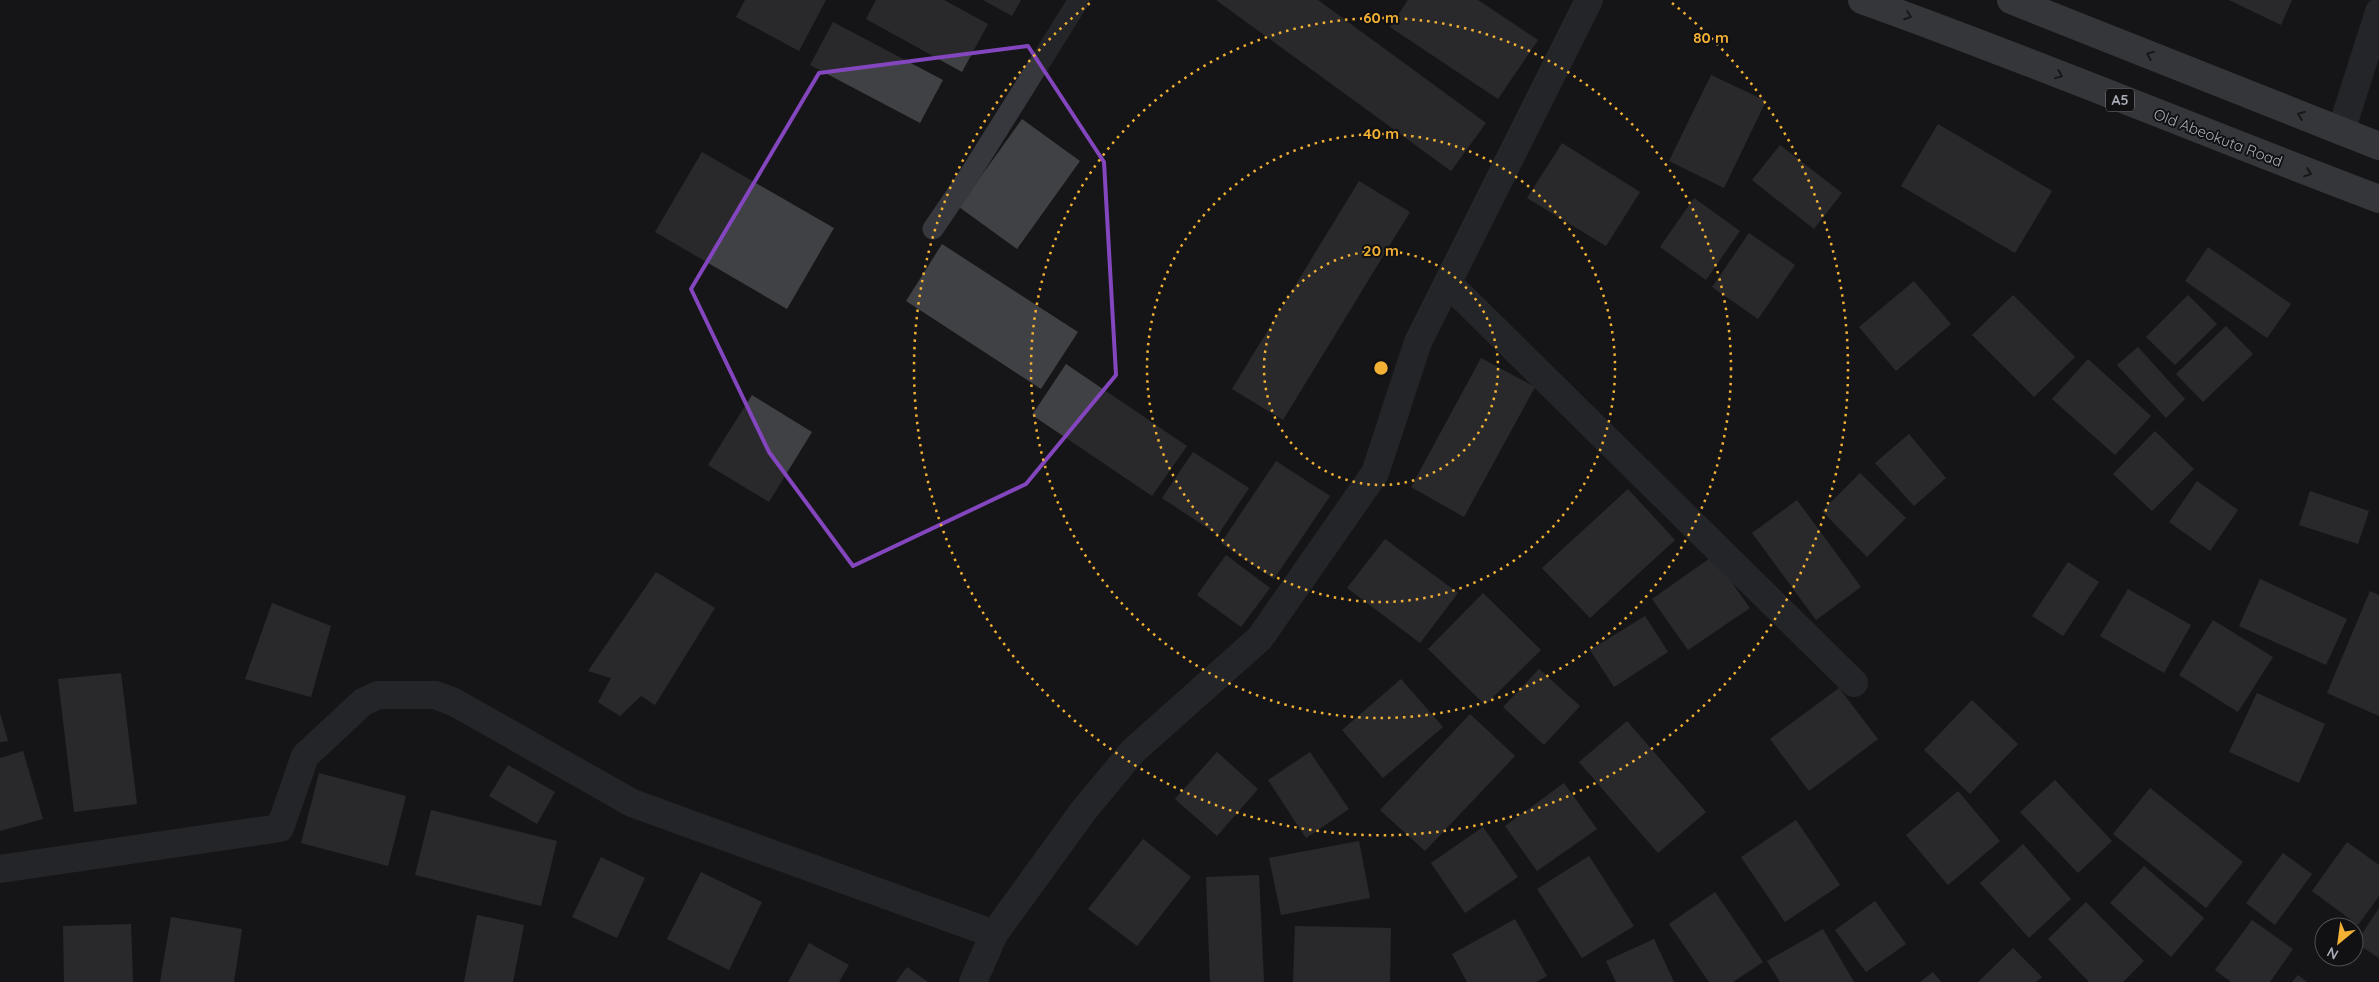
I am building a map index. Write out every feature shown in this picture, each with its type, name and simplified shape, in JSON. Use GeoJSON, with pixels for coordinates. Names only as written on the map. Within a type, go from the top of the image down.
{"type":"FeatureCollection","features":[{"type":"Feature","properties":{"kind":"highway","name":"Old Abeokuta Road"},"geometry":{"type":"LineString","coordinates":[[1862,0],[1937,27],[2188,127],[2379,199]]}},
{"type":"Feature","properties":{"kind":"highway"},"geometry":{"type":"LineString","coordinates":[[2011,0],[2379,146]]}},
{"type":"Feature","properties":{"kind":"street"},"geometry":{"type":"LineString","coordinates":[[973,982],[994,934],[1084,810],[1133,751],[1260,638],[1375,473],[1418,342],[1449,284],[1589,0]]}},
{"type":"Feature","properties":{"kind":"street"},"geometry":{"type":"LineString","coordinates":[[2341,131],[2379,12]]}},
{"type":"Feature","properties":{"kind":"street"},"geometry":{"type":"LineString","coordinates":[[1449,284],[1854,683]]}},
{"type":"Feature","properties":{"kind":"street"},"geometry":{"type":"LineString","coordinates":[[0,870],[280,828],[305,756],[362,702],[378,696],[435,695],[454,702],[632,803],[994,934]]}},
{"type":"Feature","properties":{"kind":"lane"},"geometry":{"type":"LineString","coordinates":[[933,229],[967,179],[1079,0]]}},
{"type":"Feature","properties":{"kind":"highlighted area"},"geometry":{"type":"Polygon","coordinates":[[[1028,46],[1104,162],[1116,375],[1026,484],[853,566],[769,452],[691,289],[819,73],[1028,46]]]}},
{"type":"Feature","properties":{"kind":"building"},"geometry":{"type":"Polygon","coordinates":[[[745,0],[826,0],[799,51],[736,17],[745,0]]]}},
{"type":"Feature","properties":{"kind":"building"},"geometry":{"type":"Polygon","coordinates":[[[876,0],[944,0],[988,24],[962,72],[866,19],[876,0]]]}},
{"type":"Feature","properties":{"kind":"building"},"geometry":{"type":"Polygon","coordinates":[[[983,0],[1021,0],[1012,16],[983,0]]]}},
{"type":"Feature","properties":{"kind":"building"},"geometry":{"type":"Polygon","coordinates":[[[1216,0],[1318,0],[1486,123],[1451,171],[1216,0]]]}},
{"type":"Feature","properties":{"kind":"building"},"geometry":{"type":"Polygon","coordinates":[[[1408,0],[1478,0],[1538,40],[1498,99],[1390,27],[1408,0]]]}},
{"type":"Feature","properties":{"kind":"building"},"geometry":{"type":"Polygon","coordinates":[[[2229,0],[2292,0],[2281,25],[2229,0]]]}},
{"type":"Feature","properties":{"kind":"building"},"geometry":{"type":"Polygon","coordinates":[[[833,22],[943,80],[920,123],[810,65],[833,22]]]}},
{"type":"Feature","properties":{"kind":"building"},"geometry":{"type":"Polygon","coordinates":[[[1711,75],[1766,101],[1724,188],[1669,161],[1711,75]]]}},
{"type":"Feature","properties":{"kind":"building"},"geometry":{"type":"Polygon","coordinates":[[[1022,119],[1080,161],[1017,249],[959,207],[1022,119]]]}},
{"type":"Feature","properties":{"kind":"building"},"geometry":{"type":"Polygon","coordinates":[[[1938,124],[2052,191],[2015,253],[1901,186],[1938,124]]]}},
{"type":"Feature","properties":{"kind":"building"},"geometry":{"type":"Polygon","coordinates":[[[1562,143],[1640,192],[1606,246],[1527,198],[1562,143]]]}},
{"type":"Feature","properties":{"kind":"building"},"geometry":{"type":"Polygon","coordinates":[[[1780,145],[1842,193],[1814,229],[1752,180],[1780,145]]]}},
{"type":"Feature","properties":{"kind":"building"},"geometry":{"type":"Polygon","coordinates":[[[702,152],[834,228],[787,309],[655,232],[702,152]]]}},
{"type":"Feature","properties":{"kind":"building"},"geometry":{"type":"Polygon","coordinates":[[[1359,181],[1410,212],[1283,420],[1232,389],[1359,181]]]}},
{"type":"Feature","properties":{"kind":"building"},"geometry":{"type":"Polygon","coordinates":[[[1694,198],[1740,231],[1706,280],[1660,247],[1694,198]]]}},
{"type":"Feature","properties":{"kind":"building"},"geometry":{"type":"Polygon","coordinates":[[[1749,233],[1795,265],[1758,319],[1712,287],[1749,233]]]}},
{"type":"Feature","properties":{"kind":"building"},"geometry":{"type":"Polygon","coordinates":[[[942,244],[1078,332],[1041,389],[906,301],[942,244]]]}},
{"type":"Feature","properties":{"kind":"building"},"geometry":{"type":"Polygon","coordinates":[[[2208,247],[2291,304],[2267,338],[2185,281],[2208,247]]]}},
{"type":"Feature","properties":{"kind":"building"},"geometry":{"type":"Polygon","coordinates":[[[1914,281],[1951,324],[1896,371],[1859,327],[1914,281]]]}},
{"type":"Feature","properties":{"kind":"building"},"geometry":{"type":"Polygon","coordinates":[[[2013,295],[2075,357],[2034,397],[1972,335],[2013,295]]]}},
{"type":"Feature","properties":{"kind":"building"},"geometry":{"type":"Polygon","coordinates":[[[2188,295],[2217,324],[2175,365],[2146,337],[2188,295]]]}},
{"type":"Feature","properties":{"kind":"building"},"geometry":{"type":"Polygon","coordinates":[[[2226,326],[2253,354],[2203,402],[2176,374],[2226,326]]]}},
{"type":"Feature","properties":{"kind":"building"},"geometry":{"type":"Polygon","coordinates":[[[2138,347],[2185,399],[2166,418],[2117,365],[2138,347]]]}},
{"type":"Feature","properties":{"kind":"building"},"geometry":{"type":"Polygon","coordinates":[[[1481,358],[1535,387],[1464,517],[1411,487],[1481,358]]]}},
{"type":"Feature","properties":{"kind":"building"},"geometry":{"type":"Polygon","coordinates":[[[2088,359],[2151,416],[2115,455],[2052,399],[2088,359]]]}},
{"type":"Feature","properties":{"kind":"building"},"geometry":{"type":"Polygon","coordinates":[[[1066,364],[1187,446],[1152,496],[1032,415],[1066,364]]]}},
{"type":"Feature","properties":{"kind":"building"},"geometry":{"type":"Polygon","coordinates":[[[752,395],[812,432],[769,502],[708,465],[752,395]]]}},
{"type":"Feature","properties":{"kind":"building"},"geometry":{"type":"Polygon","coordinates":[[[2155,431],[2194,469],[2152,511],[2113,474],[2155,431]]]}},
{"type":"Feature","properties":{"kind":"building"},"geometry":{"type":"Polygon","coordinates":[[[1909,434],[1946,478],[1914,506],[1875,463],[1909,434]]]}},
{"type":"Feature","properties":{"kind":"building"},"geometry":{"type":"Polygon","coordinates":[[[1193,452],[1249,488],[1218,535],[1162,498],[1193,452]]]}},
{"type":"Feature","properties":{"kind":"building"},"geometry":{"type":"Polygon","coordinates":[[[1276,461],[1330,496],[1274,579],[1221,543],[1276,461]]]}},
{"type":"Feature","properties":{"kind":"building"},"geometry":{"type":"Polygon","coordinates":[[[1860,473],[1906,518],[1867,557],[1822,511],[1860,473]]]}},
{"type":"Feature","properties":{"kind":"building"},"geometry":{"type":"Polygon","coordinates":[[[2197,481],[2238,510],[2210,551],[2169,522],[2197,481]]]}},
{"type":"Feature","properties":{"kind":"building"},"geometry":{"type":"Polygon","coordinates":[[[1628,489],[1675,540],[1590,618],[1542,568],[1628,489]]]}},
{"type":"Feature","properties":{"kind":"building"},"geometry":{"type":"Polygon","coordinates":[[[2310,491],[2369,511],[2358,544],[2299,525],[2310,491]]]}},
{"type":"Feature","properties":{"kind":"building"},"geometry":{"type":"Polygon","coordinates":[[[1797,500],[1861,587],[1816,620],[1752,533],[1797,500]]]}},
{"type":"Feature","properties":{"kind":"building"},"geometry":{"type":"Polygon","coordinates":[[[1385,539],[1458,593],[1420,643],[1347,588],[1385,539]]]}},
{"type":"Feature","properties":{"kind":"building"},"geometry":{"type":"Polygon","coordinates":[[[1226,555],[1270,588],[1241,627],[1197,595],[1226,555]]]}},
{"type":"Feature","properties":{"kind":"building"},"geometry":{"type":"Polygon","coordinates":[[[1713,556],[1750,608],[1688,650],[1652,599],[1713,556]]]}},
{"type":"Feature","properties":{"kind":"building"},"geometry":{"type":"Polygon","coordinates":[[[2068,562],[2099,582],[2063,636],[2032,616],[2068,562]]]}},
{"type":"Feature","properties":{"kind":"building"},"geometry":{"type":"Polygon","coordinates":[[[656,572],[715,608],[655,705],[641,696],[620,716],[598,702],[611,678],[588,671],[656,572]]]}},
{"type":"Feature","properties":{"kind":"building"},"geometry":{"type":"Polygon","coordinates":[[[2260,579],[2347,619],[2326,665],[2239,626],[2260,579]]]}},
{"type":"Feature","properties":{"kind":"building"},"geometry":{"type":"Polygon","coordinates":[[[2128,589],[2191,625],[2164,673],[2100,636],[2128,589]]]}},
{"type":"Feature","properties":{"kind":"building"},"geometry":{"type":"Polygon","coordinates":[[[2370,591],[2379,595],[2379,716],[2327,693],[2370,591]]]}},
{"type":"Feature","properties":{"kind":"building"},"geometry":{"type":"Polygon","coordinates":[[[1483,593],[1541,650],[1485,705],[1428,649],[1483,593]]]}},
{"type":"Feature","properties":{"kind":"building"},"geometry":{"type":"Polygon","coordinates":[[[272,603],[331,626],[311,697],[245,679],[272,603]]]}},
{"type":"Feature","properties":{"kind":"building"},"geometry":{"type":"Polygon","coordinates":[[[1645,616],[1668,652],[1614,687],[1590,650],[1645,616]]]}},
{"type":"Feature","properties":{"kind":"building"},"geometry":{"type":"Polygon","coordinates":[[[2213,620],[2273,657],[2238,712],[2179,675],[2213,620]]]}},
{"type":"Feature","properties":{"kind":"building"},"geometry":{"type":"Polygon","coordinates":[[[1539,669],[1580,706],[1544,745],[1503,707],[1539,669]]]}},
{"type":"Feature","properties":{"kind":"building"},"geometry":{"type":"Polygon","coordinates":[[[121,673],[137,804],[74,812],[58,679],[121,673]]]}},
{"type":"Feature","properties":{"kind":"building"},"geometry":{"type":"Polygon","coordinates":[[[1401,679],[1443,727],[1383,778],[1342,730],[1401,679]]]}},
{"type":"Feature","properties":{"kind":"building"},"geometry":{"type":"Polygon","coordinates":[[[1839,688],[1878,739],[1809,791],[1770,739],[1839,688]]]}},
{"type":"Feature","properties":{"kind":"building"},"geometry":{"type":"Polygon","coordinates":[[[2257,693],[2325,724],[2299,783],[2229,752],[2257,693]]]}},
{"type":"Feature","properties":{"kind":"building"},"geometry":{"type":"Polygon","coordinates":[[[1972,700],[2018,744],[1970,794],[1924,750],[1972,700]]]}},
{"type":"Feature","properties":{"kind":"building"},"geometry":{"type":"Polygon","coordinates":[[[0,713],[8,741],[0,742],[0,713]]]}},
{"type":"Feature","properties":{"kind":"building"},"geometry":{"type":"Polygon","coordinates":[[[1470,714],[1515,756],[1425,851],[1380,810],[1470,714]]]}},
{"type":"Feature","properties":{"kind":"building"},"geometry":{"type":"Polygon","coordinates":[[[1627,721],[1706,812],[1658,853],[1579,762],[1627,721]]]}},
{"type":"Feature","properties":{"kind":"building"},"geometry":{"type":"Polygon","coordinates":[[[23,751],[43,819],[0,831],[0,758],[23,751]]]}},
{"type":"Feature","properties":{"kind":"building"},"geometry":{"type":"Polygon","coordinates":[[[1217,752],[1258,789],[1217,836],[1175,799],[1217,752]]]}},
{"type":"Feature","properties":{"kind":"building"},"geometry":{"type":"Polygon","coordinates":[[[1310,752],[1349,809],[1306,838],[1268,780],[1310,752]]]}},
{"type":"Feature","properties":{"kind":"building"},"geometry":{"type":"Polygon","coordinates":[[[508,765],[555,792],[537,824],[489,796],[508,765]]]}},
{"type":"Feature","properties":{"kind":"building"},"geometry":{"type":"Polygon","coordinates":[[[319,773],[406,796],[388,866],[301,843],[319,773]]]}},
{"type":"Feature","properties":{"kind":"building"},"geometry":{"type":"Polygon","coordinates":[[[2055,780],[2112,841],[2078,873],[2020,812],[2055,780]]]}},
{"type":"Feature","properties":{"kind":"building"},"geometry":{"type":"Polygon","coordinates":[[[1564,783],[1597,829],[1537,871],[1505,826],[1564,783]]]}},
{"type":"Feature","properties":{"kind":"building"},"geometry":{"type":"Polygon","coordinates":[[[2150,788],[2243,862],[2206,908],[2113,834],[2150,788]]]}},
{"type":"Feature","properties":{"kind":"building"},"geometry":{"type":"Polygon","coordinates":[[[1958,791],[2000,841],[1948,885],[1906,835],[1958,791]]]}},
{"type":"Feature","properties":{"kind":"building"},"geometry":{"type":"Polygon","coordinates":[[[431,810],[557,841],[541,906],[415,875],[431,810]]]}},
{"type":"Feature","properties":{"kind":"building"},"geometry":{"type":"Polygon","coordinates":[[[1796,820],[1840,885],[1785,922],[1741,857],[1796,820]]]}},
{"type":"Feature","properties":{"kind":"building"},"geometry":{"type":"Polygon","coordinates":[[[1483,827],[1518,877],[1465,913],[1431,863],[1483,827]]]}},
{"type":"Feature","properties":{"kind":"building"},"geometry":{"type":"Polygon","coordinates":[[[1143,839],[1191,877],[1137,946],[1088,909],[1143,839]]]}},
{"type":"Feature","properties":{"kind":"building"},"geometry":{"type":"Polygon","coordinates":[[[1359,841],[1370,898],[1281,915],[1269,858],[1359,841]]]}},
{"type":"Feature","properties":{"kind":"building"},"geometry":{"type":"Polygon","coordinates":[[[2347,842],[2379,865],[2379,896],[2364,917],[2347,917],[2312,891],[2347,842]]]}},
{"type":"Feature","properties":{"kind":"building"},"geometry":{"type":"Polygon","coordinates":[[[2023,844],[2071,899],[2029,938],[1980,883],[2023,844]]]}},
{"type":"Feature","properties":{"kind":"building"},"geometry":{"type":"Polygon","coordinates":[[[2283,853],[2312,874],[2275,925],[2246,903],[2283,853]]]}},
{"type":"Feature","properties":{"kind":"building"},"geometry":{"type":"Polygon","coordinates":[[[1589,856],[1634,926],[1582,958],[1537,889],[1589,856]]]}},
{"type":"Feature","properties":{"kind":"building"},"geometry":{"type":"Polygon","coordinates":[[[601,857],[645,878],[617,938],[572,917],[601,857]]]}},
{"type":"Feature","properties":{"kind":"building"},"geometry":{"type":"Polygon","coordinates":[[[2144,866],[2204,918],[2171,957],[2110,903],[2144,866]]]}},
{"type":"Feature","properties":{"kind":"building"},"geometry":{"type":"Polygon","coordinates":[[[701,872],[762,902],[729,970],[667,939],[701,872]]]}},
{"type":"Feature","properties":{"kind":"building"},"geometry":{"type":"Polygon","coordinates":[[[1259,875],[1264,982],[1210,982],[1206,877],[1259,875]]]}},
{"type":"Feature","properties":{"kind":"building"},"geometry":{"type":"Polygon","coordinates":[[[1715,892],[1763,962],[1733,982],[1709,982],[1669,924],[1715,892]]]}},
{"type":"Feature","properties":{"kind":"building"},"geometry":{"type":"Polygon","coordinates":[[[1875,901],[1906,944],[1866,972],[1835,930],[1875,901]]]}},
{"type":"Feature","properties":{"kind":"building"},"geometry":{"type":"Polygon","coordinates":[[[2086,902],[2144,961],[2123,982],[2089,982],[2048,939],[2086,902]]]}},
{"type":"Feature","properties":{"kind":"building"},"geometry":{"type":"Polygon","coordinates":[[[2379,908],[2379,958],[2364,948],[2364,931],[2379,908]]]}},
{"type":"Feature","properties":{"kind":"building"},"geometry":{"type":"Polygon","coordinates":[[[477,915],[524,925],[513,982],[464,982],[477,915]]]}},
{"type":"Feature","properties":{"kind":"building"},"geometry":{"type":"Polygon","coordinates":[[[171,917],[242,929],[234,982],[160,982],[171,917]]]}},
{"type":"Feature","properties":{"kind":"building"},"geometry":{"type":"Polygon","coordinates":[[[1515,919],[1547,976],[1536,982],[1467,982],[1452,954],[1515,919]]]}},
{"type":"Feature","properties":{"kind":"building"},"geometry":{"type":"Polygon","coordinates":[[[2252,920],[2293,949],[2270,982],[2231,982],[2215,970],[2252,920]]]}},
{"type":"Feature","properties":{"kind":"building"},"geometry":{"type":"Polygon","coordinates":[[[131,924],[133,982],[64,982],[63,926],[131,924]]]}},
{"type":"Feature","properties":{"kind":"building"},"geometry":{"type":"Polygon","coordinates":[[[1295,926],[1391,928],[1390,982],[1293,982],[1295,926]]]}},
{"type":"Feature","properties":{"kind":"building"},"geometry":{"type":"Polygon","coordinates":[[[1823,929],[1854,982],[1780,982],[1767,961],[1823,929]]]}},
{"type":"Feature","properties":{"kind":"building"},"geometry":{"type":"Polygon","coordinates":[[[1654,939],[1674,982],[1616,982],[1606,961],[1654,939]]]}},
{"type":"Feature","properties":{"kind":"building"},"geometry":{"type":"Polygon","coordinates":[[[809,943],[849,965],[839,982],[788,982],[809,943]]]}},
{"type":"Feature","properties":{"kind":"building"},"geometry":{"type":"Polygon","coordinates":[[[2013,948],[2042,977],[2036,982],[1978,982],[2013,948]]]}},
{"type":"Feature","properties":{"kind":"building"},"geometry":{"type":"Polygon","coordinates":[[[907,967],[928,982],[896,982],[907,967]]]}},
{"type":"Feature","properties":{"kind":"building"},"geometry":{"type":"Polygon","coordinates":[[[1933,972],[1941,982],[1920,982],[1933,972]]]}},
{"type":"Feature","properties":{"kind":"building"},"geometry":{"type":"Polygon","coordinates":[[[2298,975],[2307,982],[2292,982],[2298,975]]]}}]}
